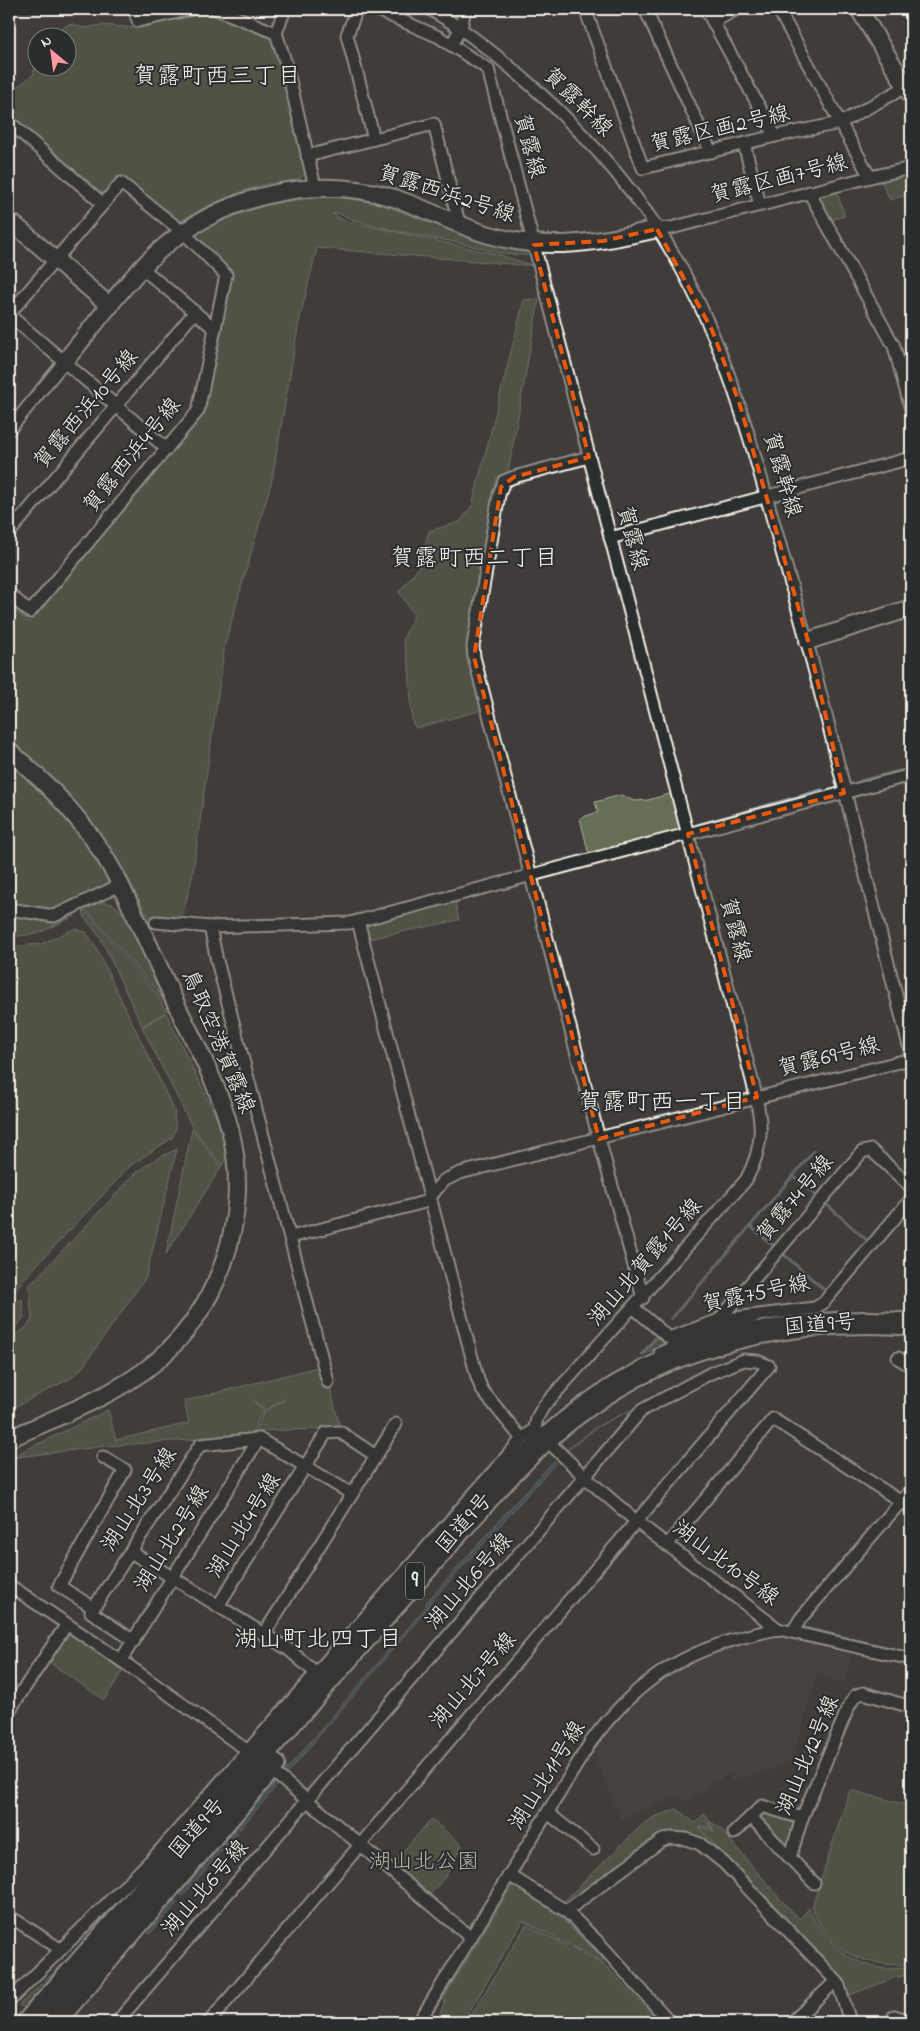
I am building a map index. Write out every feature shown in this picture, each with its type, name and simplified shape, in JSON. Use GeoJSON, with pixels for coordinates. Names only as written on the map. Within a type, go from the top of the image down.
{"type":"FeatureCollection","features":[{"type":"Feature","properties":{"kind":"highway","name":"国道9号"},"geometry":{"type":"LineString","coordinates":[[28,2022],[481,1506],[545,1440],[588,1405],[641,1374],[702,1348],[774,1329],[831,1322],[911,1324]]}},
{"type":"Feature","properties":{"kind":"highway","name":"国道9号"},"geometry":{"type":"LineString","coordinates":[[54,2022],[167,1887],[479,1530],[545,1440],[588,1420],[635,1390],[676,1371],[720,1354],[756,1345],[800,1338],[852,1335],[911,1338]]}},
{"type":"Feature","properties":{"kind":"street"},"geometry":{"type":"LineString","coordinates":[[134,9],[138,21],[192,9]]}},
{"type":"Feature","properties":{"kind":"street"},"geometry":{"type":"LineString","coordinates":[[216,9],[276,33]]}},
{"type":"Feature","properties":{"kind":"street"},"geometry":{"type":"LineString","coordinates":[[285,9],[276,33],[286,64],[315,187]]}},
{"type":"Feature","properties":{"kind":"street"},"geometry":{"type":"LineString","coordinates":[[357,9],[346,35],[374,139]]}},
{"type":"Feature","properties":{"kind":"street","name":"賀露線"},"geometry":{"type":"LineString","coordinates":[[374,9],[440,37],[488,69],[756,1097]]}},
{"type":"Feature","properties":{"kind":"street","name":"賀露幹線"},"geometry":{"type":"LineString","coordinates":[[429,9],[461,28],[514,70],[580,131],[645,209],[680,265],[712,330],[739,402],[808,641],[844,793],[911,1054]]}},
{"type":"Feature","properties":{"kind":"street"},"geometry":{"type":"LineString","coordinates":[[451,45],[461,28],[465,9]]}},
{"type":"Feature","properties":{"kind":"street","name":"賀露区画2号線"},"geometry":{"type":"LineString","coordinates":[[585,9],[643,168],[775,136],[840,123],[910,89]]}},
{"type":"Feature","properties":{"kind":"street"},"geometry":{"type":"LineString","coordinates":[[645,9],[711,152]]}},
{"type":"Feature","properties":{"kind":"street"},"geometry":{"type":"LineString","coordinates":[[706,9],[775,136]]}},
{"type":"Feature","properties":{"kind":"street"},"geometry":{"type":"LineString","coordinates":[[713,22],[737,9]]}},
{"type":"Feature","properties":{"kind":"street","name":"賀露区画7号線"},"geometry":{"type":"LineString","coordinates":[[657,229],[671,228],[870,177],[778,9]]}},
{"type":"Feature","properties":{"kind":"street"},"geometry":{"type":"LineString","coordinates":[[859,9],[910,89]]}},
{"type":"Feature","properties":{"kind":"street"},"geometry":{"type":"LineString","coordinates":[[9,122],[103,204]]}},
{"type":"Feature","properties":{"kind":"street"},"geometry":{"type":"LineString","coordinates":[[307,156],[434,124],[459,224]]}},
{"type":"Feature","properties":{"kind":"street"},"geometry":{"type":"LineString","coordinates":[[744,144],[760,205]]}},
{"type":"Feature","properties":{"kind":"street"},"geometry":{"type":"LineString","coordinates":[[870,177],[911,168]]}},
{"type":"Feature","properties":{"kind":"street"},"geometry":{"type":"LineString","coordinates":[[167,449],[9,315],[54,259],[121,183],[184,233]]}},
{"type":"Feature","properties":{"kind":"street","name":"賀露西浜2号線"},"geometry":{"type":"LineString","coordinates":[[64,362],[110,306],[160,250],[210,216],[247,200],[315,187],[359,191],[393,198],[485,234],[534,245],[603,241],[657,229]]}},
{"type":"Feature","properties":{"kind":"street"},"geometry":{"type":"LineString","coordinates":[[809,192],[894,346],[911,409]]}},
{"type":"Feature","properties":{"kind":"street"},"geometry":{"type":"LineString","coordinates":[[9,220],[110,306]]}},
{"type":"Feature","properties":{"kind":"street","name":"賀露西浜4号線"},"geometry":{"type":"LineString","coordinates":[[9,594],[30,612],[198,411],[226,274],[184,233]]}},
{"type":"Feature","properties":{"kind":"street"},"geometry":{"type":"LineString","coordinates":[[143,269],[215,329]]}},
{"type":"Feature","properties":{"kind":"street","name":"賀露西浜10号線"},"geometry":{"type":"LineString","coordinates":[[9,533],[195,312]]}},
{"type":"Feature","properties":{"kind":"street"},"geometry":{"type":"LineString","coordinates":[[9,430],[64,362]]}},
{"type":"Feature","properties":{"kind":"street"},"geometry":{"type":"LineString","coordinates":[[589,457],[514,476],[504,481],[499,495],[473,646],[474,657],[598,1139],[643,1298]]}},
{"type":"Feature","properties":{"kind":"street"},"geometry":{"type":"LineString","coordinates":[[610,538],[911,458]]}},
{"type":"Feature","properties":{"kind":"street"},"geometry":{"type":"LineString","coordinates":[[808,641],[911,608]]}},
{"type":"Feature","properties":{"kind":"street","name":"鳥取空港賀露線"},"geometry":{"type":"LineString","coordinates":[[9,751],[45,782],[81,821],[120,884],[210,1074],[226,1115],[233,1140],[237,1196],[234,1228],[219,1275],[204,1305],[185,1332],[160,1357],[121,1385],[9,1439]]}},
{"type":"Feature","properties":{"kind":"street"},"geometry":{"type":"LineString","coordinates":[[156,922],[210,927],[358,921],[911,775]]}},
{"type":"Feature","properties":{"kind":"street"},"geometry":{"type":"LineString","coordinates":[[9,909],[54,916],[120,884]]}},
{"type":"Feature","properties":{"kind":"street"},"geometry":{"type":"LineString","coordinates":[[358,921],[477,1378],[482,1390],[522,1439],[545,1440]]}},
{"type":"Feature","properties":{"kind":"street"},"geometry":{"type":"LineString","coordinates":[[210,927],[217,962],[292,1237],[328,1382]]}},
{"type":"Feature","properties":{"kind":"street","name":"賀露69号線"},"geometry":{"type":"LineString","coordinates":[[292,1237],[427,1201],[430,1195],[443,1182],[460,1173],[911,1059]]}},
{"type":"Feature","properties":{"kind":"street","name":"湖山北賀露1号線"},"geometry":{"type":"LineString","coordinates":[[545,1440],[537,1418],[543,1407],[643,1298],[746,1180],[755,1165],[761,1146],[762,1130],[756,1097]]}},
{"type":"Feature","properties":{"kind":"street","name":"賀露74号線"},"geometry":{"type":"LineString","coordinates":[[719,1325],[862,1152],[870,1150],[911,1187]]}},
{"type":"Feature","properties":{"kind":"street","name":"賀露75号線"},"geometry":{"type":"LineString","coordinates":[[634,1308],[669,1338],[682,1338],[719,1325],[815,1308],[823,1303],[911,1199]]}},
{"type":"Feature","properties":{"kind":"street"},"geometry":{"type":"LineString","coordinates":[[719,1325],[774,1329]]}},
{"type":"Feature","properties":{"kind":"street"},"geometry":{"type":"LineString","coordinates":[[641,1374],[652,1357],[682,1338]]}},
{"type":"Feature","properties":{"kind":"street"},"geometry":{"type":"LineString","coordinates":[[898,1358],[911,1366]]}},
{"type":"Feature","properties":{"kind":"street","name":"湖山北6号線"},"geometry":{"type":"LineString","coordinates":[[117,2022],[586,1478],[642,1410],[711,1373],[744,1360],[757,1361],[769,1366]]}},
{"type":"Feature","properties":{"kind":"street","name":"湖山北7号線"},"geometry":{"type":"LineString","coordinates":[[209,2022],[769,1366]]}},
{"type":"Feature","properties":{"kind":"street"},"geometry":{"type":"LineString","coordinates":[[667,1545],[774,1419],[906,1505]]}},
{"type":"Feature","properties":{"kind":"street"},"geometry":{"type":"LineString","coordinates":[[264,1634],[396,1424]]}},
{"type":"Feature","properties":{"kind":"street","name":"湖山北4号線"},"geometry":{"type":"LineString","coordinates":[[218,1606],[326,1433],[340,1432],[376,1456]]}},
{"type":"Feature","properties":{"kind":"street"},"geometry":{"type":"LineString","coordinates":[[259,1439],[352,1494]]}},
{"type":"Feature","properties":{"kind":"street","name":"湖山北3号線"},"geometry":{"type":"LineString","coordinates":[[94,1608],[200,1445],[259,1439]]}},
{"type":"Feature","properties":{"kind":"street","name":"湖山北2号線"},"geometry":{"type":"LineString","coordinates":[[121,1660],[259,1439]]}},
{"type":"Feature","properties":{"kind":"street"},"geometry":{"type":"LineString","coordinates":[[9,2001],[156,1855],[522,1439]]}},
{"type":"Feature","properties":{"kind":"street","name":"湖山北10号線"},"geometry":{"type":"LineString","coordinates":[[545,1440],[637,1522],[778,1629],[911,1659]]}},
{"type":"Feature","properties":{"kind":"street"},"geometry":{"type":"LineString","coordinates":[[103,1457],[125,1470],[59,1586],[94,1608],[92,1612],[134,1641]]}},
{"type":"Feature","properties":{"kind":"street"},"geometry":{"type":"LineString","coordinates":[[793,1632],[801,1618],[906,1505],[911,1490]]}},
{"type":"Feature","properties":{"kind":"street"},"geometry":{"type":"LineString","coordinates":[[131,1552],[288,1649],[316,1673]]}},
{"type":"Feature","properties":{"kind":"street"},"geometry":{"type":"LineString","coordinates":[[9,1585],[121,1660],[248,1751]]}},
{"type":"Feature","properties":{"kind":"street"},"geometry":{"type":"LineString","coordinates":[[9,1711],[67,1624]]}},
{"type":"Feature","properties":{"kind":"street","name":"湖山北11号線"},"geometry":{"type":"LineString","coordinates":[[419,2022],[595,1737],[615,1712],[639,1689],[670,1667],[698,1651],[746,1636],[778,1629]]}},
{"type":"Feature","properties":{"kind":"street","name":"湖山北12号線"},"geometry":{"type":"LineString","coordinates":[[790,1858],[802,1818],[848,1708],[855,1696],[863,1694],[911,1707]]}},
{"type":"Feature","properties":{"kind":"street"},"geometry":{"type":"LineString","coordinates":[[277,1775],[471,1938]]}},
{"type":"Feature","properties":{"kind":"street"},"geometry":{"type":"LineString","coordinates":[[734,1834],[762,1806],[802,1818]]}},
{"type":"Feature","properties":{"kind":"street"},"geometry":{"type":"LineString","coordinates":[[548,1813],[593,1849]]}},
{"type":"Feature","properties":{"kind":"street"},"geometry":{"type":"LineString","coordinates":[[752,1817],[814,1884]]}},
{"type":"Feature","properties":{"kind":"street"},"geometry":{"type":"LineString","coordinates":[[566,1911],[661,1841],[669,1838],[686,1839],[700,1844],[717,1856],[836,1981],[848,2015],[846,2022]]}},
{"type":"Feature","properties":{"kind":"street"},"geometry":{"type":"LineString","coordinates":[[509,1875],[566,1911],[600,1944],[670,2022]]}},
{"type":"Feature","properties":{"kind":"street"},"geometry":{"type":"LineString","coordinates":[[9,1916],[60,1949]]}},
{"type":"Feature","properties":{"kind":"street"},"geometry":{"type":"LineString","coordinates":[[792,2022],[836,1981]]}},
{"type":"Feature","properties":{"kind":"street"},"geometry":{"type":"LineString","coordinates":[[893,2022],[894,2016],[911,2021]]}},
{"type":"Feature","properties":{"kind":"highlighted area"},"geometry":{"type":"Polygon","coordinates":[[[657,229],[712,330],[739,402],[808,641],[844,793],[688,834],[757,1097],[599,1139],[474,657],[501,487],[514,477],[589,457],[534,245],[603,241],[657,229]]]}},
{"type":"Feature","properties":{"kind":"shaded area"},"geometry":{"type":"Polygon","coordinates":[[[787,1635],[854,1649],[844,1683],[818,1675],[791,1763],[732,1782],[728,1774],[687,1802],[677,1797],[621,1820],[593,1754],[589,1751],[617,1714],[672,1669],[724,1645],[787,1635]]]}},
{"type":"Feature","properties":{"kind":"green space"},"geometry":{"type":"Polygon","coordinates":[[[201,11],[219,14],[241,22],[269,38],[275,44],[308,172],[299,179],[264,185],[232,195],[182,220],[174,221],[121,177],[105,196],[97,196],[9,117],[9,99],[12,91],[29,78],[78,78],[78,28],[63,28],[69,24],[85,28],[102,25],[137,28],[201,11]]]}},
{"type":"Feature","properties":{"kind":"green space"},"geometry":{"type":"Polygon","coordinates":[[[911,171],[911,193],[890,200],[880,179],[911,171]]]}},
{"type":"Feature","properties":{"kind":"green space"},"geometry":{"type":"Polygon","coordinates":[[[836,190],[845,216],[827,221],[813,196],[836,190]]]}},
{"type":"Feature","properties":{"kind":"green space"},"geometry":{"type":"Polygon","coordinates":[[[337,197],[381,204],[478,241],[528,252],[531,255],[495,252],[381,227],[336,213],[333,214],[343,220],[500,255],[535,266],[317,248],[299,322],[272,480],[225,644],[192,878],[181,921],[149,919],[127,876],[55,912],[31,910],[9,903],[9,605],[29,622],[201,416],[233,271],[198,241],[198,233],[232,217],[265,206],[300,199],[337,197]]]}},
{"type":"Feature","properties":{"kind":"green space"},"geometry":{"type":"Polygon","coordinates":[[[539,299],[507,478],[474,627],[486,709],[416,728],[412,722],[409,665],[403,640],[414,615],[399,592],[418,568],[429,531],[460,522],[472,506],[524,300],[539,299]]]}},
{"type":"Feature","properties":{"kind":"green space"},"geometry":{"type":"Polygon","coordinates":[[[673,793],[681,830],[589,855],[580,818],[598,812],[595,802],[621,795],[634,801],[648,800],[673,793]]]}},
{"type":"Feature","properties":{"kind":"green space"},"geometry":{"type":"Polygon","coordinates":[[[454,897],[459,920],[364,940],[363,926],[367,922],[454,897]]]}},
{"type":"Feature","properties":{"kind":"green space"},"geometry":{"type":"Polygon","coordinates":[[[97,901],[113,904],[130,919],[171,1008],[168,1009],[159,993],[83,906],[97,901]]]}},
{"type":"Feature","properties":{"kind":"green space"},"geometry":{"type":"Polygon","coordinates":[[[82,907],[158,995],[166,1012],[142,1026],[100,937],[85,918],[82,907]]]}},
{"type":"Feature","properties":{"kind":"green space"},"geometry":{"type":"Polygon","coordinates":[[[9,912],[73,912],[75,916],[36,934],[9,937],[9,912]]]}},
{"type":"Feature","properties":{"kind":"green space"},"geometry":{"type":"Polygon","coordinates":[[[74,929],[86,932],[95,945],[174,1110],[176,1129],[172,1138],[131,1165],[21,1282],[9,1300],[9,947],[41,944],[74,929]]]}},
{"type":"Feature","properties":{"kind":"green space"},"geometry":{"type":"Polygon","coordinates":[[[166,1013],[224,1133],[228,1156],[222,1166],[192,1127],[142,1027],[166,1013]]]}},
{"type":"Feature","properties":{"kind":"green space"},"geometry":{"type":"Polygon","coordinates":[[[192,1129],[221,1167],[166,1254],[190,1139],[192,1129]]]}},
{"type":"Feature","properties":{"kind":"green space"},"geometry":{"type":"Polygon","coordinates":[[[177,1149],[146,1277],[82,1368],[71,1378],[9,1410],[9,1338],[25,1329],[32,1319],[29,1286],[135,1174],[152,1161],[177,1149]]]}},
{"type":"Feature","properties":{"kind":"green space"},"geometry":{"type":"Polygon","coordinates":[[[22,1299],[24,1317],[18,1325],[9,1330],[10,1316],[13,1308],[22,1299]]]}},
{"type":"Feature","properties":{"kind":"green space"},"geometry":{"type":"Polygon","coordinates":[[[659,1335],[668,1343],[643,1355],[659,1335]]]}},
{"type":"Feature","properties":{"kind":"green space"},"geometry":{"type":"Polygon","coordinates":[[[322,1366],[329,1382],[340,1428],[263,1431],[255,1435],[263,1413],[285,1399],[265,1410],[252,1400],[264,1411],[259,1417],[253,1435],[107,1446],[9,1458],[108,1410],[116,1440],[189,1423],[184,1401],[322,1366]]]}},
{"type":"Feature","properties":{"kind":"green space"},"geometry":{"type":"Polygon","coordinates":[[[71,1631],[126,1666],[104,1700],[46,1660],[63,1634],[71,1631]]]}},
{"type":"Feature","properties":{"kind":"green space"},"geometry":{"type":"Polygon","coordinates":[[[850,1790],[911,1806],[911,1965],[894,1965],[864,1960],[839,1947],[819,1923],[812,1907],[850,1790]]]}},
{"type":"Feature","properties":{"kind":"green space"},"geometry":{"type":"Polygon","coordinates":[[[677,1809],[695,1823],[704,1814],[708,1818],[706,1821],[713,1829],[703,1826],[699,1828],[731,1861],[693,1837],[683,1834],[662,1835],[651,1840],[568,1902],[561,1904],[640,1827],[654,1817],[677,1809]]]}},
{"type":"Feature","properties":{"kind":"green space"},"geometry":{"type":"Polygon","coordinates":[[[769,1811],[793,1819],[797,1824],[791,1841],[783,1844],[761,1820],[761,1814],[769,1811]]]}},
{"type":"Feature","properties":{"kind":"green space","name":"湖山北公園"},"geometry":{"type":"Polygon","coordinates":[[[431,1819],[462,1845],[445,1877],[428,1897],[390,1867],[431,1819]]]}},
{"type":"Feature","properties":{"kind":"green space"},"geometry":{"type":"Polygon","coordinates":[[[708,1820],[720,1828],[780,1899],[800,1919],[809,1908],[828,1939],[846,1955],[868,1965],[884,1969],[911,1968],[911,1974],[894,1978],[850,1995],[840,1978],[703,1832],[700,1827],[714,1831],[708,1820]]]}},
{"type":"Feature","properties":{"kind":"green space"},"geometry":{"type":"Polygon","coordinates":[[[513,1885],[553,1911],[603,1958],[603,1962],[523,1921],[463,2022],[437,2022],[445,2001],[443,1999],[513,1885]]]}},
{"type":"Feature","properties":{"kind":"green space"},"geometry":{"type":"Polygon","coordinates":[[[526,1925],[605,1965],[659,2022],[467,2022],[526,1925]]]}},
{"type":"Feature","properties":{"kind":"green space"},"geometry":{"type":"Polygon","coordinates":[[[98,1931],[30,2012],[19,2005],[98,1931]]]}},
{"type":"Feature","properties":{"kind":"water"},"geometry":{"type":"Polygon","coordinates":[[[744,498],[617,531],[617,529],[744,498]]]}},
{"type":"Feature","properties":{"kind":"water"},"geometry":{"type":"Polygon","coordinates":[[[911,767],[911,769],[859,782],[859,780],[911,767]]]}},
{"type":"Feature","properties":{"kind":"water"},"geometry":{"type":"Polygon","coordinates":[[[646,1402],[597,1427],[567,1451],[571,1458],[668,1539],[666,1541],[569,1459],[564,1452],[596,1427],[646,1402]]]}},
{"type":"Feature","properties":{"kind":"water"},"geometry":{"type":"Polygon","coordinates":[[[554,1461],[556,1463],[429,1604],[428,1608],[183,1896],[180,1894],[426,1607],[426,1603],[554,1461]]]}},
{"type":"Feature","properties":{"kind":"water"},"geometry":{"type":"Polygon","coordinates":[[[492,1466],[333,1647],[332,1646],[492,1466]]]}},
{"type":"Feature","properties":{"kind":"water"},"geometry":{"type":"Polygon","coordinates":[[[801,1626],[910,1652],[910,1654],[801,1628],[801,1626]]]}},
{"type":"Feature","properties":{"kind":"water"},"geometry":{"type":"Polygon","coordinates":[[[512,1881],[428,2022],[426,2022],[512,1881]]]}},
{"type":"Feature","properties":{"kind":"water"},"geometry":{"type":"Polygon","coordinates":[[[175,1900],[177,1903],[150,1934],[148,1933],[175,1900]]]}},
{"type":"Feature","properties":{"kind":"waterway"},"geometry":{"type":"LineString","coordinates":[[697,825],[822,790]]}},
{"type":"Feature","properties":{"kind":"waterway"},"geometry":{"type":"LineString","coordinates":[[671,1319],[814,1151]]}},
{"type":"Feature","properties":{"kind":"waterway"},"geometry":{"type":"LineString","coordinates":[[793,1176],[817,1197]]}},
{"type":"Feature","properties":{"kind":"waterway"},"geometry":{"type":"LineString","coordinates":[[825,1203],[869,1242]]}},
{"type":"Feature","properties":{"kind":"waterway"},"geometry":{"type":"LineString","coordinates":[[750,1226],[775,1247]]}},
{"type":"Feature","properties":{"kind":"waterway"},"geometry":{"type":"LineString","coordinates":[[782,1253],[827,1292]]}},
{"type":"Feature","properties":{"kind":"waterway"},"geometry":{"type":"LineString","coordinates":[[642,1354],[658,1335]]}},
{"type":"Feature","properties":{"kind":"waterway"},"geometry":{"type":"LineString","coordinates":[[59,1943],[96,1907]]}},
{"type":"Feature","properties":{"kind":"waterway"},"geometry":{"type":"LineString","coordinates":[[35,1966],[51,1951]]}},
{"type":"Feature","properties":{"kind":"district","name":"賀露町西三丁目"},"geometry":{"type":"Point","coordinates":[217,77]}},
{"type":"Feature","properties":{"kind":"district","name":"賀露町西二丁目"},"geometry":{"type":"Point","coordinates":[474,559]}},
{"type":"Feature","properties":{"kind":"district","name":"賀露町西一丁目"},"geometry":{"type":"Point","coordinates":[662,1103]}},
{"type":"Feature","properties":{"kind":"district","name":"湖山町北四丁目"},"geometry":{"type":"Point","coordinates":[318,1640]}}]}
